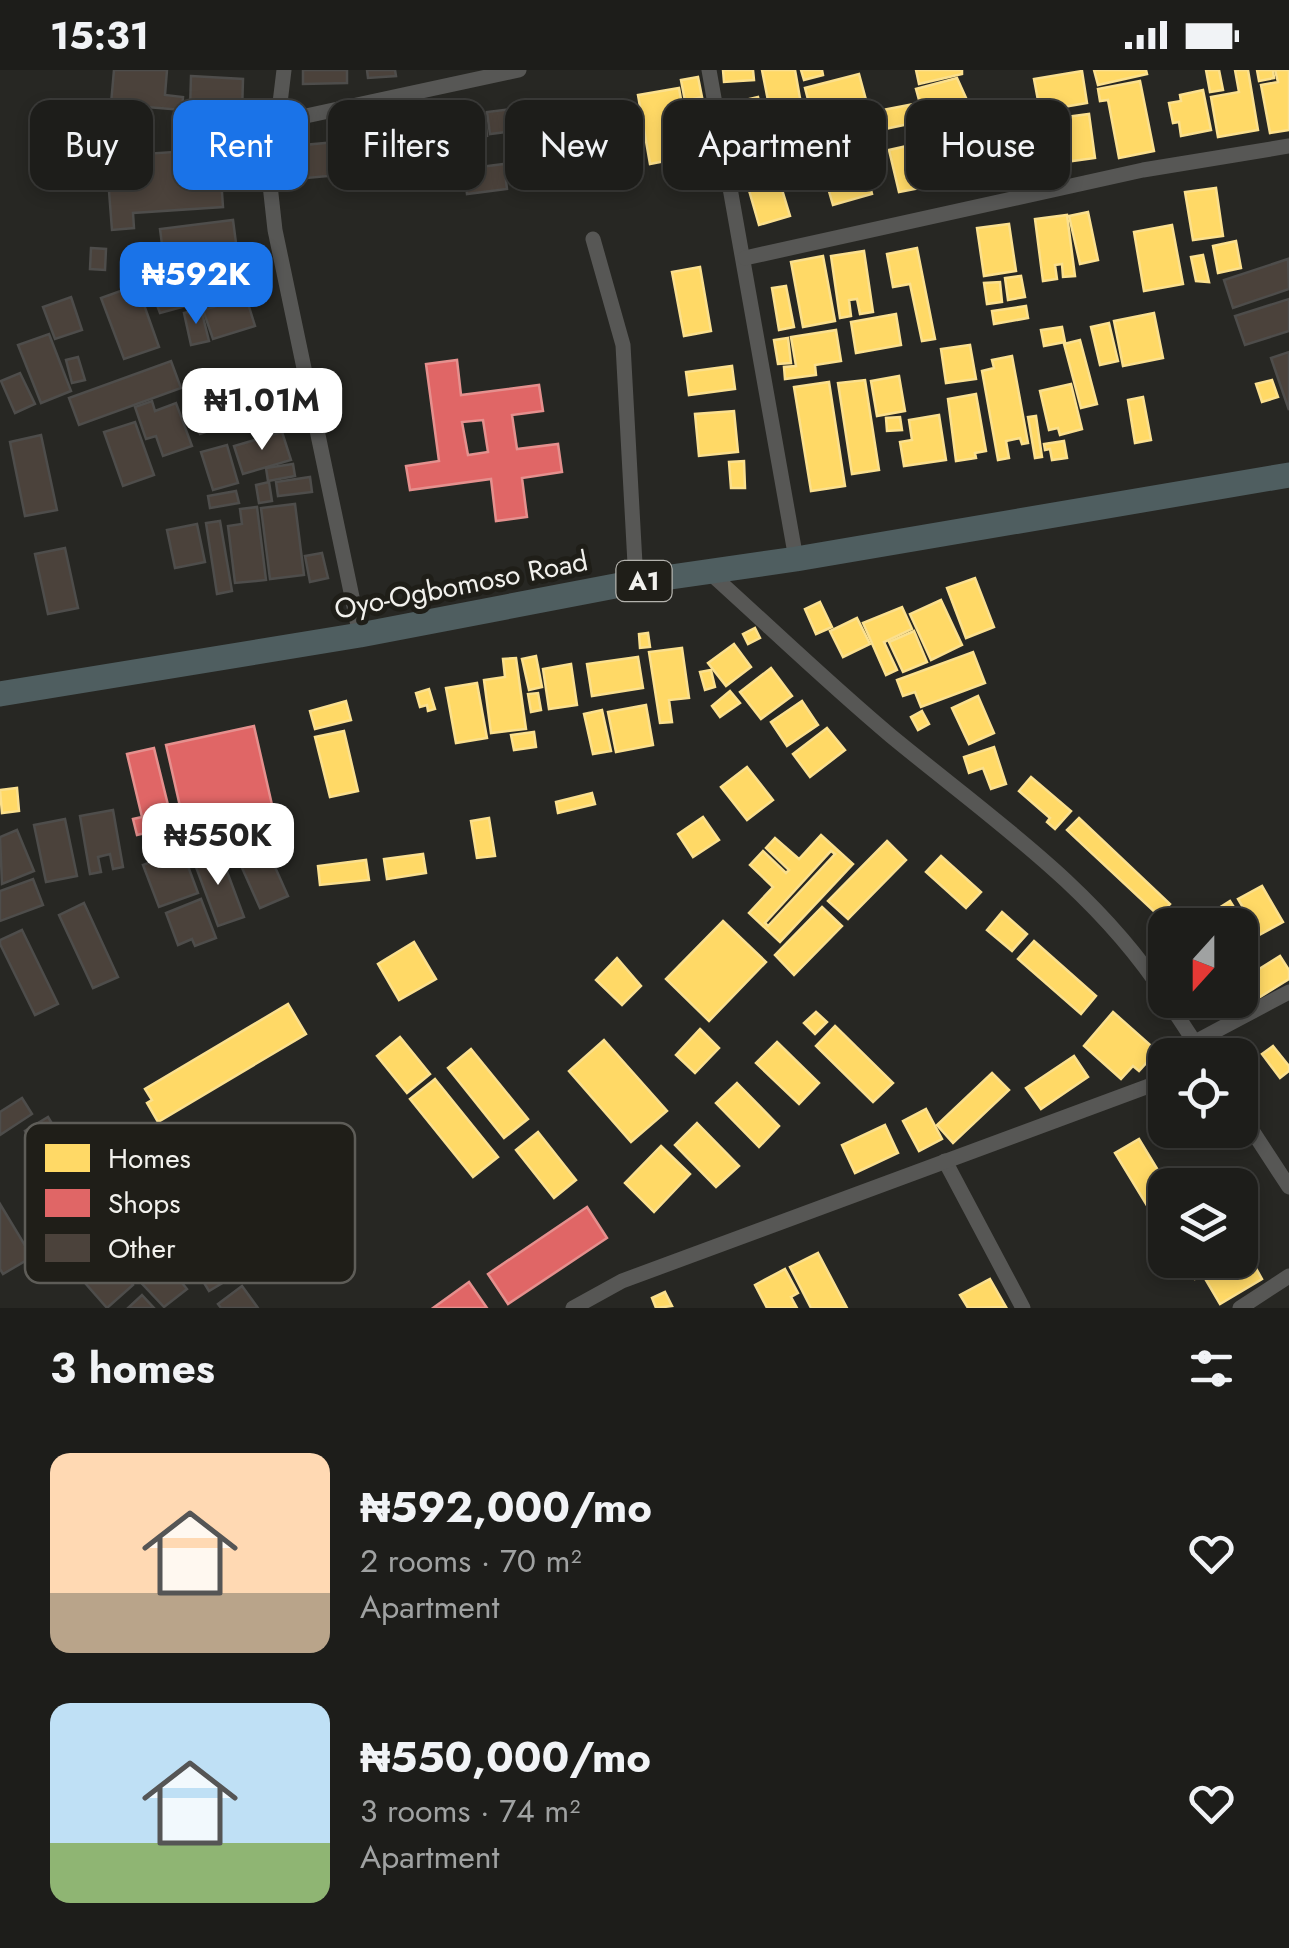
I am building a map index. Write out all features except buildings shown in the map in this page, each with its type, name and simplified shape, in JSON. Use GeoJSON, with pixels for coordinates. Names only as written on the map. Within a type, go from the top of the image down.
{"type":"FeatureCollection","features":[{"type":"Feature","properties":{"kind":"highway","name":"Oyo-Ogbomoso Road"},"geometry":{"type":"LineString","coordinates":[[0,694],[360,635],[636,582],[796,559],[1289,475]]}},
{"type":"Feature","properties":{"kind":"street"},"geometry":{"type":"LineString","coordinates":[[281,100],[284,70]]}},
{"type":"Feature","properties":{"kind":"street"},"geometry":{"type":"LineString","coordinates":[[308,116],[519,70]]}},
{"type":"Feature","properties":{"kind":"street"},"geometry":{"type":"LineString","coordinates":[[709,70],[796,559]]}},
{"type":"Feature","properties":{"kind":"street"},"geometry":{"type":"LineString","coordinates":[[744,258],[1142,170],[1289,146]]}},
{"type":"Feature","properties":{"kind":"street"},"geometry":{"type":"LineString","coordinates":[[270,190],[274,230],[360,635]]}},
{"type":"Feature","properties":{"kind":"street"},"geometry":{"type":"LineString","coordinates":[[594,239],[623,346],[636,582]]}},
{"type":"Feature","properties":{"kind":"street"},"geometry":{"type":"LineString","coordinates":[[710,573],[882,728],[1078,890],[1123,937],[1148,972]]}},
{"type":"Feature","properties":{"kind":"street"},"geometry":{"type":"LineString","coordinates":[[1216,1038],[1289,992]]}},
{"type":"Feature","properties":{"kind":"street"},"geometry":{"type":"LineString","coordinates":[[572,1308],[594,1302],[622,1280],[1148,1086]]}},
{"type":"Feature","properties":{"kind":"street"},"geometry":{"type":"LineString","coordinates":[[1258,1140],[1289,1187]]}},
{"type":"Feature","properties":{"kind":"street"},"geometry":{"type":"LineString","coordinates":[[944,1162],[1024,1308]]}},
{"type":"Feature","properties":{"kind":"street"},"geometry":{"type":"LineString","coordinates":[[1240,1308],[1289,1276]]}}]}
